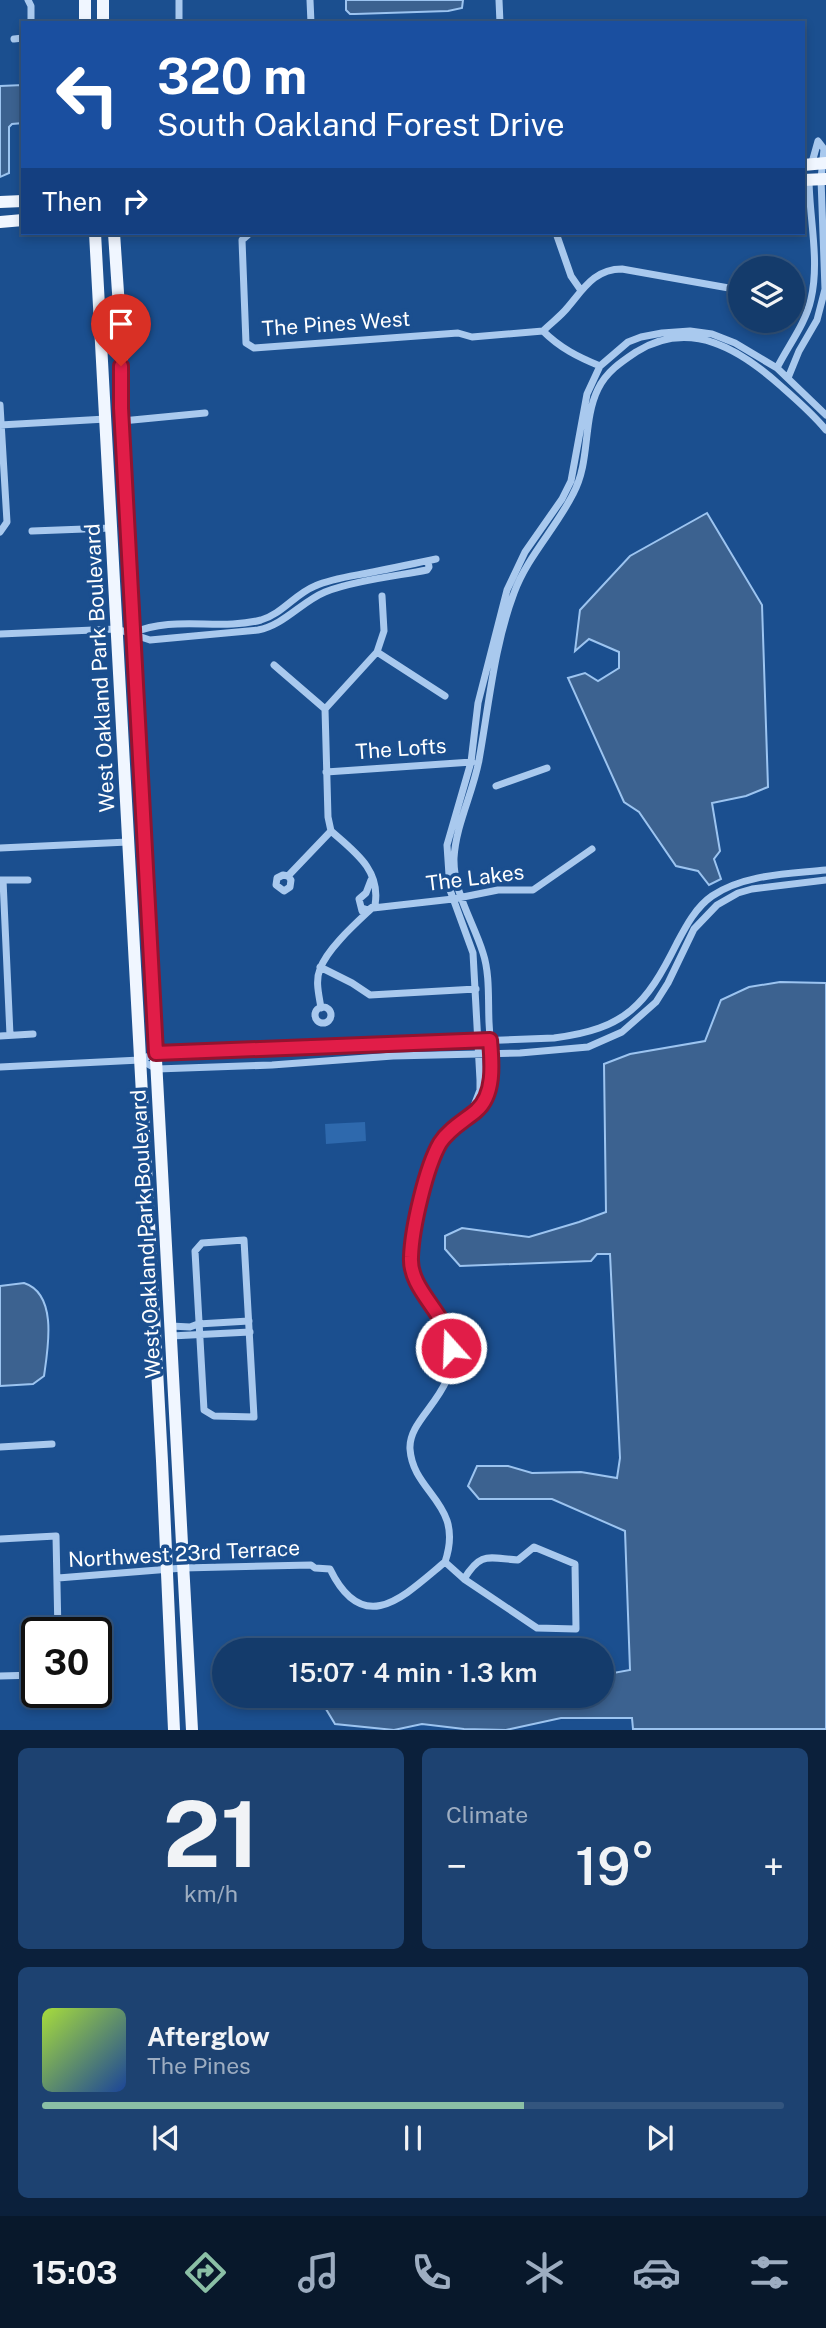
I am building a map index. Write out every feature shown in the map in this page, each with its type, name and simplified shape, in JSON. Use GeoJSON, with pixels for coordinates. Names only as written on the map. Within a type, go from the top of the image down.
{"type":"FeatureCollection","features":[{"type":"Feature","properties":{"kind":"main road"},"geometry":{"type":"LineString","coordinates":[[85,0],[85,21]]}},
{"type":"Feature","properties":{"kind":"main road"},"geometry":{"type":"LineString","coordinates":[[103,0],[103,21]]}},
{"type":"Feature","properties":{"kind":"main road"},"geometry":{"type":"LineString","coordinates":[[0,202],[21,201]]}},
{"type":"Feature","properties":{"kind":"main road"},"geometry":{"type":"LineString","coordinates":[[0,222],[21,220]]}},
{"type":"Feature","properties":{"kind":"main road","name":"West Oakland Park Boulevard"},"geometry":{"type":"LineString","coordinates":[[94,235],[168,1570],[174,1730]]}},
{"type":"Feature","properties":{"kind":"main road","name":"West Oakland Park Boulevard"},"geometry":{"type":"LineString","coordinates":[[114,235],[192,1730]]}},
{"type":"Feature","properties":{"kind":"main road"},"geometry":{"type":"LineString","coordinates":[[104,397],[122,421]]}},
{"type":"Feature","properties":{"kind":"main road"},"geometry":{"type":"LineString","coordinates":[[106,419],[123,437]]}},
{"type":"Feature","properties":{"kind":"main road"},"geometry":{"type":"LineString","coordinates":[[127,813],[144,837]]}},
{"type":"Feature","properties":{"kind":"main road"},"geometry":{"type":"LineString","coordinates":[[128,842],[139,848],[145,857]]}},
{"type":"Feature","properties":{"kind":"main road"},"geometry":{"type":"LineString","coordinates":[[154,1315],[159,1328],[171,1331]]}},
{"type":"Feature","properties":{"kind":"main road"},"geometry":{"type":"LineString","coordinates":[[155,1335],[166,1341],[172,1352]]}},
{"type":"Feature","properties":{"kind":"main road"},"geometry":{"type":"LineString","coordinates":[[174,1706],[182,1730]]}},
{"type":"Feature","properties":{"kind":"street"},"geometry":{"type":"LineString","coordinates":[[28,0],[31,6],[31,21]]}},
{"type":"Feature","properties":{"kind":"street"},"geometry":{"type":"LineString","coordinates":[[179,0],[179,21]]}},
{"type":"Feature","properties":{"kind":"street"},"geometry":{"type":"LineString","coordinates":[[310,0],[311,21]]}},
{"type":"Feature","properties":{"kind":"street"},"geometry":{"type":"LineString","coordinates":[[499,0],[500,21]]}},
{"type":"Feature","properties":{"kind":"street"},"geometry":{"type":"LineString","coordinates":[[777,368],[811,301],[814,278],[816,164]]}},
{"type":"Feature","properties":{"kind":"street"},"geometry":{"type":"LineString","coordinates":[[788,378],[799,351],[817,320],[825,289],[816,164]]}},
{"type":"Feature","properties":{"kind":"street","name":"The Pines West"},"geometry":{"type":"LineString","coordinates":[[248,235],[242,240],[246,343],[254,348],[458,333],[472,337],[543,331]]}},
{"type":"Feature","properties":{"kind":"street"},"geometry":{"type":"LineString","coordinates":[[557,235],[570,276],[580,289]]}},
{"type":"Feature","properties":{"kind":"street"},"geometry":{"type":"LineString","coordinates":[[600,366],[558,345],[543,331],[569,306],[580,289],[608,269],[622,269],[728,288]]}},
{"type":"Feature","properties":{"kind":"street"},"geometry":{"type":"LineString","coordinates":[[514,583],[525,552],[562,499],[571,481],[587,394],[600,366],[628,342],[662,332],[690,331],[712,334],[734,343],[777,368],[826,415]]}},
{"type":"Feature","properties":{"kind":"street"},"geometry":{"type":"LineString","coordinates":[[464,1579],[474,1561],[482,1558],[518,1560],[534,1547],[575,1564],[576,1629],[537,1629],[464,1579],[446,1562],[451,1546],[448,1520],[415,1467],[410,1451],[415,1430],[445,1386],[450,1368],[451,1343],[447,1329],[412,1272],[411,1259],[418,1212],[435,1154],[449,1132],[479,1109],[487,1094],[491,1074],[486,964],[447,877],[447,845],[474,762],[478,703],[490,672],[504,600],[578,485],[586,452],[589,417],[598,390],[609,372],[644,347],[682,338],[714,341],[763,370],[807,409],[826,430]]}},
{"type":"Feature","properties":{"kind":"street"},"geometry":{"type":"LineString","coordinates":[[0,405],[7,522],[1,531]]}},
{"type":"Feature","properties":{"kind":"street"},"geometry":{"type":"LineString","coordinates":[[122,421],[205,412]]}},
{"type":"Feature","properties":{"kind":"street"},"geometry":{"type":"LineString","coordinates":[[1,425],[106,419]]}},
{"type":"Feature","properties":{"kind":"street"},"geometry":{"type":"LineString","coordinates":[[32,531],[111,527]]}},
{"type":"Feature","properties":{"kind":"street"},"geometry":{"type":"LineString","coordinates":[[0,634],[117,629],[150,640],[268,628],[304,603],[326,592],[427,570],[432,560],[326,581],[300,594],[264,618],[211,624],[150,625],[133,633]]}},
{"type":"Feature","properties":{"kind":"street"},"geometry":{"type":"LineString","coordinates":[[371,904],[359,899],[366,893],[371,882],[371,872],[362,858],[331,831],[328,817],[325,709],[377,652],[384,631],[382,596]]}},
{"type":"Feature","properties":{"kind":"street"},"geometry":{"type":"LineString","coordinates":[[282,608],[288,615]]}},
{"type":"Feature","properties":{"kind":"street"},"geometry":{"type":"LineString","coordinates":[[264,618],[268,628]]}},
{"type":"Feature","properties":{"kind":"street"},"geometry":{"type":"LineString","coordinates":[[377,652],[444,696]]}},
{"type":"Feature","properties":{"kind":"street"},"geometry":{"type":"LineString","coordinates":[[274,665],[325,709]]}},
{"type":"Feature","properties":{"kind":"street","name":"The Lofts"},"geometry":{"type":"LineString","coordinates":[[326,772],[474,762]]}},
{"type":"Feature","properties":{"kind":"street"},"geometry":{"type":"LineString","coordinates":[[496,786],[547,768]]}},
{"type":"Feature","properties":{"kind":"street"},"geometry":{"type":"LineString","coordinates":[[288,876],[331,831]]}},
{"type":"Feature","properties":{"kind":"street"},"geometry":{"type":"LineString","coordinates":[[0,848],[128,842]]}},
{"type":"Feature","properties":{"kind":"street","name":"The Lakes"},"geometry":{"type":"LineString","coordinates":[[366,893],[371,904],[392,905],[457,899],[498,890],[533,890],[592,849]]}},
{"type":"Feature","properties":{"kind":"street"},"geometry":{"type":"LineString","coordinates":[[0,1068],[140,1060],[156,1053],[569,1037],[609,1025],[630,1012],[650,992],[687,924],[699,908],[715,894],[746,881],[826,870]]}},
{"type":"Feature","properties":{"kind":"street"},"geometry":{"type":"LineString","coordinates":[[321,1007],[317,984],[320,967],[371,904],[371,872]]}},
{"type":"Feature","properties":{"kind":"street"},"geometry":{"type":"LineString","coordinates":[[10,1035],[1,880],[28,880]]}},
{"type":"Feature","properties":{"kind":"street"},"geometry":{"type":"LineString","coordinates":[[140,1060],[157,1069],[578,1049],[612,1038],[633,1025],[656,1002],[694,929],[717,905],[738,893],[752,889],[826,880]]}},
{"type":"Feature","properties":{"kind":"street"},"geometry":{"type":"LineString","coordinates":[[457,899],[472,947],[475,989],[480,1090],[468,1117]]}},
{"type":"Feature","properties":{"kind":"street"},"geometry":{"type":"LineString","coordinates":[[320,967],[370,995],[475,989]]}},
{"type":"Feature","properties":{"kind":"street"},"geometry":{"type":"LineString","coordinates":[[0,1036],[33,1034]]}},
{"type":"Feature","properties":{"kind":"street"},"geometry":{"type":"LineString","coordinates":[[244,1240],[249,1321],[254,1417],[214,1416],[204,1410],[198,1324],[195,1251],[202,1243],[244,1240]]}},
{"type":"Feature","properties":{"kind":"street"},"geometry":{"type":"LineString","coordinates":[[171,1331],[198,1324],[249,1321]]}},
{"type":"Feature","properties":{"kind":"street"},"geometry":{"type":"LineString","coordinates":[[171,1331],[199,1334],[250,1332]]}},
{"type":"Feature","properties":{"kind":"street"},"geometry":{"type":"LineString","coordinates":[[0,1447],[52,1444]]}},
{"type":"Feature","properties":{"kind":"street"},"geometry":{"type":"LineString","coordinates":[[0,1539],[56,1536],[58,1617]]}},
{"type":"Feature","properties":{"kind":"street","name":"Northwest 23rd Terrace"},"geometry":{"type":"LineString","coordinates":[[58,1578],[183,1568],[311,1565],[315,1568],[330,1569],[348,1596],[358,1603],[372,1607],[400,1599],[446,1562]]}},
{"type":"Feature","properties":{"kind":"street"},"geometry":{"type":"LineString","coordinates":[[0,1676],[21,1675]]}},
{"type":"Feature","properties":{"kind":"shaded area"},"geometry":{"type":"Polygon","coordinates":[[[346,0],[463,0],[462,8],[448,11],[350,14],[346,10],[346,0]]]}},
{"type":"Feature","properties":{"kind":"shaded area"},"geometry":{"type":"Polygon","coordinates":[[[21,85],[21,123],[9,127],[9,173],[0,177],[0,86],[21,85]]]}},
{"type":"Feature","properties":{"kind":"shaded area"},"geometry":{"type":"Polygon","coordinates":[[[707,513],[762,605],[768,787],[746,796],[712,803],[720,851],[714,859],[721,879],[709,885],[698,871],[676,866],[639,812],[624,802],[568,678],[585,673],[598,681],[619,668],[619,652],[589,639],[575,651],[580,610],[630,556],[707,513]]]}},
{"type":"Feature","properties":{"kind":"shaded area"},"geometry":{"type":"Polygon","coordinates":[[[780,982],[826,983],[826,1729],[633,1729],[632,1718],[561,1718],[506,1730],[422,1724],[394,1730],[335,1724],[326,1708],[614,1708],[614,1673],[630,1670],[625,1531],[552,1499],[479,1499],[468,1486],[477,1466],[508,1466],[532,1473],[581,1472],[617,1478],[620,1458],[610,1254],[597,1254],[591,1261],[460,1266],[445,1249],[445,1236],[462,1228],[529,1237],[606,1212],[604,1064],[630,1054],[705,1041],[721,1000],[749,987],[780,982]]]}},
{"type":"Feature","properties":{"kind":"shaded area"},"geometry":{"type":"Polygon","coordinates":[[[365,1122],[366,1141],[326,1144],[325,1124],[365,1122]]]}},
{"type":"Feature","properties":{"kind":"shaded area"},"geometry":{"type":"Polygon","coordinates":[[[24,1283],[35,1289],[46,1310],[48,1337],[44,1376],[33,1384],[0,1386],[0,1286],[24,1283]]]}},
{"type":"Feature","properties":{"kind":"route"},"geometry":{"type":"LineString","coordinates":[[121,366],[121,408],[156,1053],[490,1040],[491,1074],[484,1100],[479,1109],[441,1141],[423,1194],[413,1240],[412,1272],[447,1329],[451,1348]]}}]}
